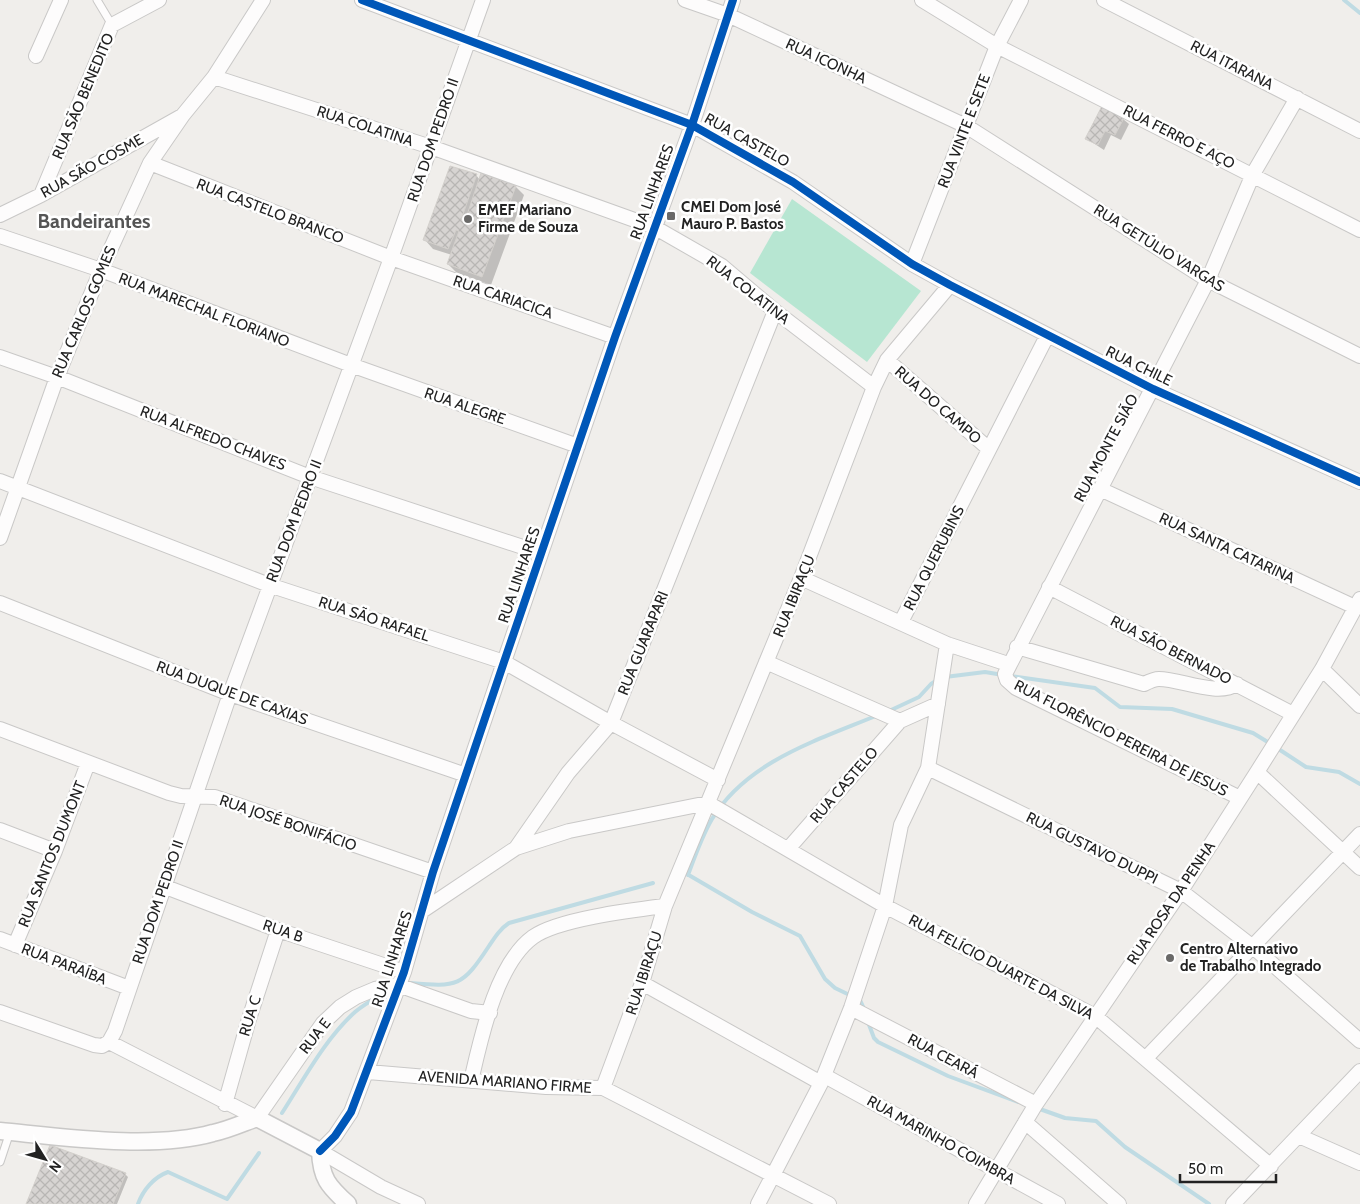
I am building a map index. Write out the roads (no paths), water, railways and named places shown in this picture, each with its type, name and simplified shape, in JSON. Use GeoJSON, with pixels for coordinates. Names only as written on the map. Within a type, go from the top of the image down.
{"type":"FeatureCollection","features":[{"type":"Feature","properties":{"kind":"street"},"geometry":{"type":"LineString","coordinates":[[36,56],[61,0]]}},
{"type":"Feature","properties":{"kind":"street","name":"RUA SÃO BENEDITO"},"geometry":{"type":"LineString","coordinates":[[42,195],[112,26],[159,0]]}},
{"type":"Feature","properties":{"kind":"street","name":"RUA CARLOS GOMES"},"geometry":{"type":"LineString","coordinates":[[0,538],[16,486],[57,377],[100,270],[150,163],[183,115],[214,77],[263,0]]}},
{"type":"Feature","properties":{"kind":"street","name":"RUA CASTELO"},"geometry":{"type":"LineString","coordinates":[[362,0],[692,125],[793,182],[912,264]]}},
{"type":"Feature","properties":{"kind":"street","name":"RUA DOM PEDRO II"},"geometry":{"type":"LineString","coordinates":[[108,1042],[115,1031],[163,886],[269,585],[391,258],[467,40],[483,0]]}},
{"type":"Feature","properties":{"kind":"street","name":"RUA ICONHA"},"geometry":{"type":"LineString","coordinates":[[685,0],[728,15],[966,126]]}},
{"type":"Feature","properties":{"kind":"street","name":"RUA LINHARES"},"geometry":{"type":"LineString","coordinates":[[320,1151],[335,1136],[351,1112],[368,1072],[404,972],[434,872],[504,662],[615,337],[692,125],[733,0]]}},
{"type":"Feature","properties":{"kind":"street","name":"RUA FERRO E AÇO"},"geometry":{"type":"LineString","coordinates":[[922,0],[997,46],[1253,174],[1360,230]]}},
{"type":"Feature","properties":{"kind":"street","name":"RUA VINTE E SETE"},"geometry":{"type":"LineString","coordinates":[[912,264],[997,46],[1021,0]]}},
{"type":"Feature","properties":{"kind":"street","name":"RUA ITARANA"},"geometry":{"type":"LineString","coordinates":[[1104,0],[1360,132]]}},
{"type":"Feature","properties":{"kind":"street","name":"RUA COLATINA"},"geometry":{"type":"LineString","coordinates":[[214,77],[431,147],[654,228],[722,266],[775,312],[874,387]]}},
{"type":"Feature","properties":{"kind":"street","name":"RUA MONTE SIÃO"},"geometry":{"type":"LineString","coordinates":[[1006,669],[1208,280],[1253,174],[1296,98]]}},
{"type":"Feature","properties":{"kind":"street","name":"RUA SÃO COSME"},"geometry":{"type":"LineString","coordinates":[[0,215],[42,195],[183,115]]}},
{"type":"Feature","properties":{"kind":"street","name":"RUA GETÚLIO VARGAS"},"geometry":{"type":"LineString","coordinates":[[966,126],[1208,280],[1360,356]]}},
{"type":"Feature","properties":{"kind":"street","name":"RUA CASTELO BRANCO"},"geometry":{"type":"LineString","coordinates":[[150,163],[391,258]]}},
{"type":"Feature","properties":{"kind":"street","name":"RUA MARECHAL FLORIANO"},"geometry":{"type":"LineString","coordinates":[[0,236],[100,270],[351,366]]}},
{"type":"Feature","properties":{"kind":"street","name":"RUA CARIACICA"},"geometry":{"type":"LineString","coordinates":[[391,258],[615,337]]}},
{"type":"Feature","properties":{"kind":"street","name":"RUA CHILE"},"geometry":{"type":"LineString","coordinates":[[912,264],[1152,389],[1360,482]]}},
{"type":"Feature","properties":{"kind":"street"},"geometry":{"type":"LineString","coordinates":[[874,387],[887,360],[950,285]]}},
{"type":"Feature","properties":{"kind":"street","name":"RUA GUARAPARI"},"geometry":{"type":"LineString","coordinates":[[422,911],[516,848],[568,773],[611,723],[775,312]]}},
{"type":"Feature","properties":{"kind":"street","name":"RUA QUERUBINS"},"geometry":{"type":"LineString","coordinates":[[1006,669],[900,622],[1047,336]]}},
{"type":"Feature","properties":{"kind":"street","name":"RUA ALFREDO CHAVES"},"geometry":{"type":"LineString","coordinates":[[0,357],[57,377],[310,476],[541,553]]}},
{"type":"Feature","properties":{"kind":"street","name":"RUA DO CAMPO"},"geometry":{"type":"LineString","coordinates":[[887,360],[989,449]]}},
{"type":"Feature","properties":{"kind":"street","name":"RUA ALEGRE"},"geometry":{"type":"LineString","coordinates":[[351,366],[578,446]]}},
{"type":"Feature","properties":{"kind":"street","name":"RUA IBIRAÇU"},"geometry":{"type":"LineString","coordinates":[[603,1088],[642,983],[665,906],[801,578],[874,387]]}},
{"type":"Feature","properties":{"kind":"street","name":"RUA SÃO RAFAEL"},"geometry":{"type":"LineString","coordinates":[[0,480],[269,585],[504,662],[611,723],[718,780]]}},
{"type":"Feature","properties":{"kind":"street","name":"RUA SANTA CATARINA"},"geometry":{"type":"LineString","coordinates":[[1100,489],[1357,603]]}},
{"type":"Feature","properties":{"kind":"street"},"geometry":{"type":"LineString","coordinates":[[801,578],[900,622]]}},
{"type":"Feature","properties":{"kind":"street","name":"RUA SÃO BERNADO"},"geometry":{"type":"LineString","coordinates":[[1049,588],[1293,714]]}},
{"type":"Feature","properties":{"kind":"street","name":"RUA DUQUE DE CAXIAS"},"geometry":{"type":"LineString","coordinates":[[0,603],[230,694],[466,775]]}},
{"type":"Feature","properties":{"kind":"street","name":"RUA ROSA DA PENHA"},"geometry":{"type":"LineString","coordinates":[[976,1204],[1036,1104],[1180,891],[1257,772],[1322,669],[1357,603]]}},
{"type":"Feature","properties":{"kind":"street"},"geometry":{"type":"LineString","coordinates":[[758,1204],[823,1079],[851,1008],[885,906],[901,825],[928,768],[947,644]]}},
{"type":"Feature","properties":{"kind":"street"},"geometry":{"type":"LineString","coordinates":[[1017,647],[1144,684],[1158,678],[1189,685],[1230,688],[1237,684]]}},
{"type":"Feature","properties":{"kind":"street"},"geometry":{"type":"LineString","coordinates":[[766,662],[900,720],[938,704]]}},
{"type":"Feature","properties":{"kind":"street","name":"RUA FLORÊNCIO PEREIRA DE JESUS"},"geometry":{"type":"LineString","coordinates":[[1006,669],[1016,688],[1240,798]]}},
{"type":"Feature","properties":{"kind":"street"},"geometry":{"type":"LineString","coordinates":[[1322,669],[1360,706]]}},
{"type":"Feature","properties":{"kind":"street","name":"RUA CASTELO"},"geometry":{"type":"LineString","coordinates":[[788,849],[900,720]]}},
{"type":"Feature","properties":{"kind":"street","name":"RUA JOSÉ BONIFÁCIO"},"geometry":{"type":"LineString","coordinates":[[0,729],[169,793],[195,797],[215,797],[434,872]]}},
{"type":"Feature","properties":{"kind":"street","name":"RUA SANTOS DUMONT"},"geometry":{"type":"LineString","coordinates":[[15,945],[56,851],[88,763]]}},
{"type":"Feature","properties":{"kind":"street","name":"RUA GUSTAVO DUPPI"},"geometry":{"type":"LineString","coordinates":[[928,768],[1180,891],[1253,947],[1360,1041]]}},
{"type":"Feature","properties":{"kind":"street"},"geometry":{"type":"LineString","coordinates":[[1257,772],[1360,868]]}},
{"type":"Feature","properties":{"kind":"street"},"geometry":{"type":"LineString","coordinates":[[516,848],[569,831],[708,803]]}},
{"type":"Feature","properties":{"kind":"street","name":"RUA FELÍCIO DUARTE DA SILVA"},"geometry":{"type":"LineString","coordinates":[[708,803],[885,906],[1095,1016],[1270,1166]]}},
{"type":"Feature","properties":{"kind":"street"},"geometry":{"type":"LineString","coordinates":[[0,830],[56,851]]}},
{"type":"Feature","properties":{"kind":"street"},"geometry":{"type":"LineString","coordinates":[[1146,1058],[1344,853],[1360,834]]}},
{"type":"Feature","properties":{"kind":"street","name":"RUA B"},"geometry":{"type":"LineString","coordinates":[[163,886],[278,930],[404,972]]}},
{"type":"Feature","properties":{"kind":"street"},"geometry":{"type":"LineString","coordinates":[[471,1081],[490,1013],[513,958],[522,946],[535,936],[557,927],[603,916],[665,906]]}},
{"type":"Feature","properties":{"kind":"street","name":"RUA C"},"geometry":{"type":"LineString","coordinates":[[225,1104],[249,1019],[278,930]]}},
{"type":"Feature","properties":{"kind":"street","name":"RUA PARAÍBA"},"geometry":{"type":"LineString","coordinates":[[0,939],[129,988]]}},
{"type":"Feature","properties":{"kind":"street","name":"RUA MARINHO COIMBRA"},"geometry":{"type":"LineString","coordinates":[[642,983],[1058,1204]]}},
{"type":"Feature","properties":{"kind":"street"},"geometry":{"type":"LineString","coordinates":[[398,985],[454,1006],[490,1013]]}},
{"type":"Feature","properties":{"kind":"street","name":"RUA E"},"geometry":{"type":"LineString","coordinates":[[257,1118],[308,1042],[340,1007],[356,996],[375,989],[398,985]]}},
{"type":"Feature","properties":{"kind":"street","name":"RUA CEARÁ"},"geometry":{"type":"LineString","coordinates":[[851,1008],[1036,1104]]}},
{"type":"Feature","properties":{"kind":"street"},"geometry":{"type":"LineString","coordinates":[[0,1012],[94,1045],[102,1046],[108,1042],[225,1104],[257,1118],[320,1151],[381,1187],[418,1204]]}},
{"type":"Feature","properties":{"kind":"street"},"geometry":{"type":"LineString","coordinates":[[1233,1204],[1360,1071]]}},
{"type":"Feature","properties":{"kind":"street","name":"AVENIDA MARIANO FIRME"},"geometry":{"type":"LineString","coordinates":[[368,1072],[546,1087],[603,1088],[829,1204]]}},
{"type":"Feature","properties":{"kind":"street"},"geometry":{"type":"LineString","coordinates":[[5,1131],[161,1141],[213,1134],[257,1118]]}},
{"type":"Feature","properties":{"kind":"street"},"geometry":{"type":"LineString","coordinates":[[1025,1122],[1119,1204]]}},
{"type":"Feature","properties":{"kind":"street"},"geometry":{"type":"LineString","coordinates":[[1299,1136],[1360,1163]]}},
{"type":"Feature","properties":{"kind":"street"},"geometry":{"type":"LineString","coordinates":[[320,1151],[321,1167],[327,1184],[348,1204]]}},
{"type":"Feature","properties":{"kind":"lane","name":"RUA SÃO BENEDITO"},"geometry":{"type":"LineString","coordinates":[[97,0],[112,26]]}},
{"type":"Feature","properties":{"kind":"lane"},"geometry":{"type":"LineString","coordinates":[[0,1162],[5,1131]]}},
{"type":"Feature","properties":{"kind":"waterway"},"geometry":{"type":"LineString","coordinates":[[1344,0],[1360,13]]}},
{"type":"Feature","properties":{"kind":"waterway"},"geometry":{"type":"LineString","coordinates":[[945,677],[985,672],[1003,675]]}},
{"type":"Feature","properties":{"kind":"waterway"},"geometry":{"type":"LineString","coordinates":[[1010,676],[1095,688],[1120,707],[1172,709],[1253,733],[1271,744]]}},
{"type":"Feature","properties":{"kind":"waterway"},"geometry":{"type":"LineString","coordinates":[[889,711],[919,697],[931,684],[939,679]]}},
{"type":"Feature","properties":{"kind":"waterway"},"geometry":{"type":"LineString","coordinates":[[688,875],[712,819],[727,799],[744,782],[764,767],[786,755],[878,715]]}},
{"type":"Feature","properties":{"kind":"waterway"},"geometry":{"type":"LineString","coordinates":[[1277,748],[1306,767],[1339,772],[1360,784]]}},
{"type":"Feature","properties":{"kind":"waterway"},"geometry":{"type":"LineString","coordinates":[[687,874],[752,912],[800,936],[825,979],[835,988],[860,1000],[865,1011]]}},
{"type":"Feature","properties":{"kind":"waterway"},"geometry":{"type":"LineString","coordinates":[[410,983],[449,984],[465,977],[480,960],[498,933],[509,923],[653,883]]}},
{"type":"Feature","properties":{"kind":"waterway"},"geometry":{"type":"LineString","coordinates":[[282,1113],[334,1034],[355,1012],[381,994]]}},
{"type":"Feature","properties":{"kind":"waterway"},"geometry":{"type":"LineString","coordinates":[[868,1022],[874,1038],[878,1042],[948,1076],[1018,1102]]}},
{"type":"Feature","properties":{"kind":"waterway"},"geometry":{"type":"LineString","coordinates":[[1037,1108],[1065,1118],[1096,1121],[1125,1147],[1209,1204]]}},
{"type":"Feature","properties":{"kind":"waterway"},"geometry":{"type":"LineString","coordinates":[[138,1204],[150,1185],[158,1177],[168,1172],[227,1199],[259,1153]]}},
{"type":"Feature","properties":{"kind":"place","name":"CMEI Dom José Mauro P. Bastos"},"geometry":{"type":"Point","coordinates":[671,216]}},
{"type":"Feature","properties":{"kind":"place","name":"EMEF Mariano Firme de Souza"},"geometry":{"type":"Point","coordinates":[468,219]}},
{"type":"Feature","properties":{"kind":"place","name":"Centro Alternativo de Trabalho Integrado"},"geometry":{"type":"Point","coordinates":[1170,958]}},
{"type":"Feature","properties":{"kind":"district","name":"Bandeirantes"},"geometry":{"type":"Point","coordinates":[94,221]}}]}
